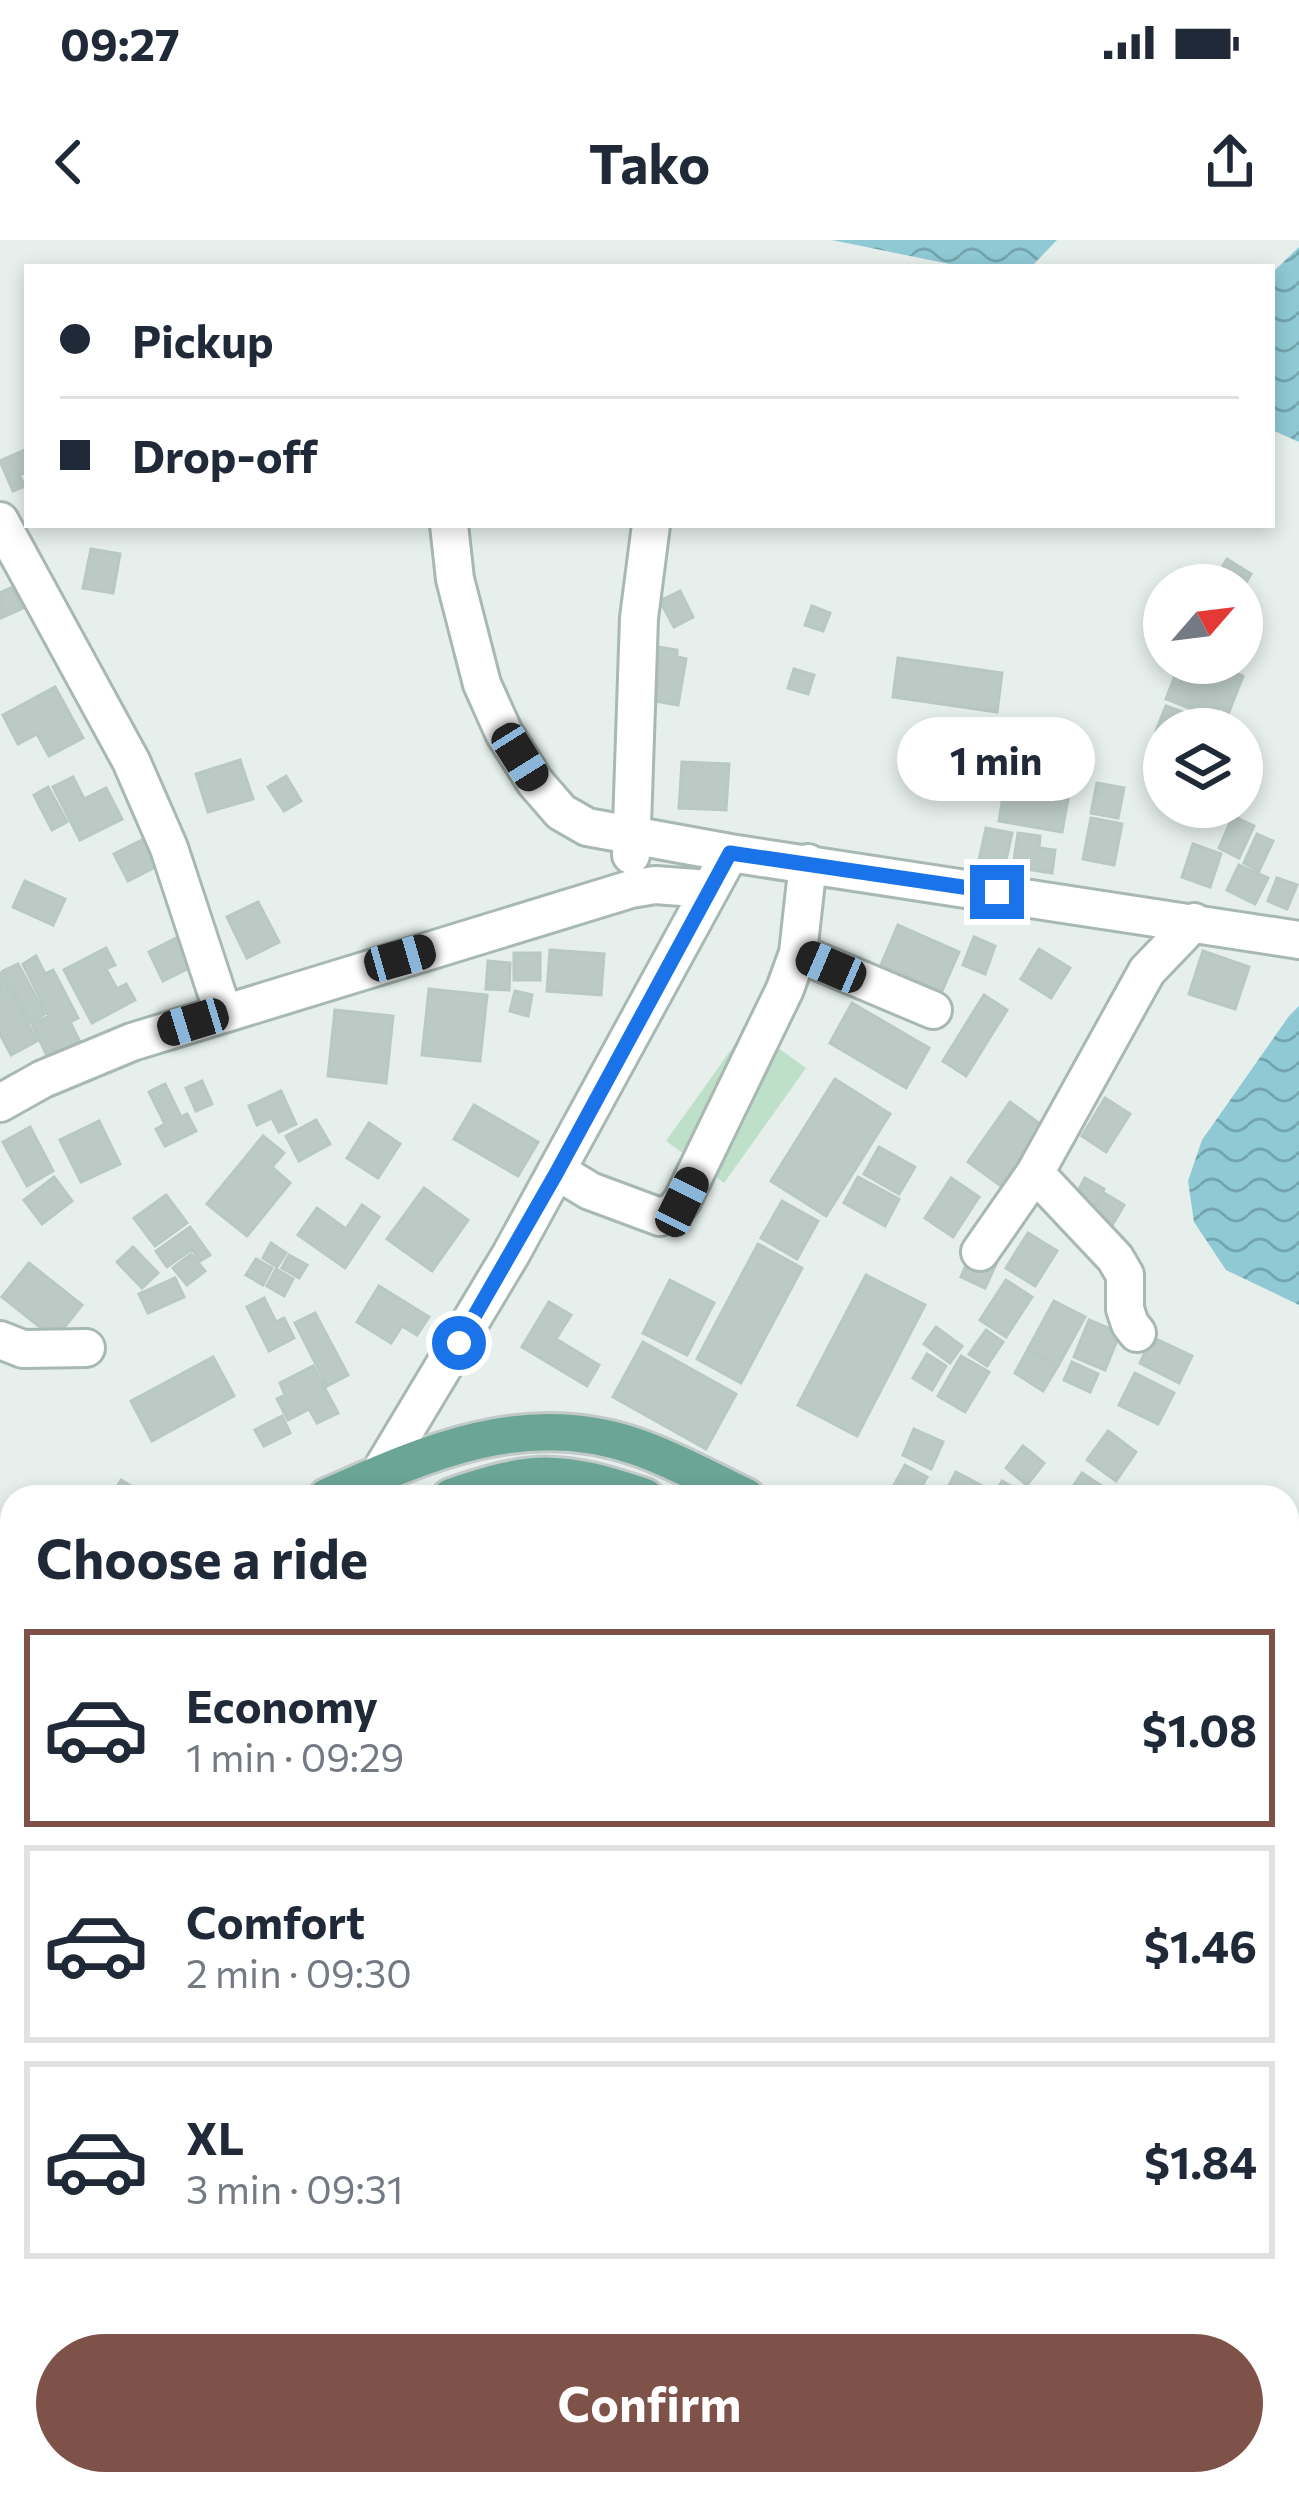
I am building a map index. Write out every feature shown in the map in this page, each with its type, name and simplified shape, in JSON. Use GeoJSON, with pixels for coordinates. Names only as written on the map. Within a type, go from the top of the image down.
{"type":"FeatureCollection","features":[{"type":"Feature","properties":{"kind":"main road"},"geometry":{"type":"LineString","coordinates":[[519,1431],[526,1475]]}},
{"type":"Feature","properties":{"kind":"main road"},"geometry":{"type":"LineString","coordinates":[[384,1485],[475,1440],[519,1431],[560,1431],[636,1447],[720,1485]]}},
{"type":"Feature","properties":{"kind":"main road"},"geometry":{"type":"LineString","coordinates":[[492,1485],[526,1475],[559,1474],[606,1485]]}},
{"type":"Feature","properties":{"kind":"street"},"geometry":{"type":"LineString","coordinates":[[0,520],[131,761],[169,848],[223,1012]]}},
{"type":"Feature","properties":{"kind":"street"},"geometry":{"type":"LineString","coordinates":[[449,528],[455,579],[482,683],[504,733],[561,812],[587,827],[1299,940]]}},
{"type":"Feature","properties":{"kind":"street"},"geometry":{"type":"LineString","coordinates":[[631,889],[639,618],[651,528]]}},
{"type":"Feature","properties":{"kind":"street"},"geometry":{"type":"LineString","coordinates":[[384,1485],[730,853]]}},
{"type":"Feature","properties":{"kind":"street"},"geometry":{"type":"LineString","coordinates":[[557,1172],[590,1191],[660,1217],[682,1202],[798,953],[808,863]]}},
{"type":"Feature","properties":{"kind":"street"},"geometry":{"type":"LineString","coordinates":[[0,1103],[89,1058],[223,1012],[631,889],[655,885],[709,889]]}},
{"type":"Feature","properties":{"kind":"street"},"geometry":{"type":"LineString","coordinates":[[980,1252],[1035,1173],[1147,971],[1194,922]]}},
{"type":"Feature","properties":{"kind":"street"},"geometry":{"type":"LineString","coordinates":[[798,953],[932,1010]]}},
{"type":"Feature","properties":{"kind":"street"},"geometry":{"type":"LineString","coordinates":[[1035,1173],[1115,1258],[1125,1276],[1125,1309],[1137,1334]]}},
{"type":"Feature","properties":{"kind":"street"},"geometry":{"type":"LineString","coordinates":[[0,1340],[23,1349],[86,1348]]}},
{"type":"Feature","properties":{"kind":"green space"},"geometry":{"type":"Polygon","coordinates":[[[748,1026],[806,1068],[724,1183],[666,1141],[748,1026]]]}},
{"type":"Feature","properties":{"kind":"water"},"geometry":{"type":"Polygon","coordinates":[[[832,240],[1057,240],[1034,264],[949,264],[832,240]]]}},
{"type":"Feature","properties":{"kind":"water"},"geometry":{"type":"Polygon","coordinates":[[[1299,247],[1299,442],[1275,431],[1275,270],[1299,247]]]}},
{"type":"Feature","properties":{"kind":"water"},"geometry":{"type":"Polygon","coordinates":[[[1299,1006],[1299,1305],[1226,1270],[1194,1222],[1188,1181],[1202,1140],[1299,1006]]]}},
{"type":"Feature","properties":{"kind":"building"},"geometry":{"type":"Polygon","coordinates":[[[24,450],[24,473],[19,475],[24,486],[13,491],[0,461],[24,450]]]}},
{"type":"Feature","properties":{"kind":"building"},"geometry":{"type":"Polygon","coordinates":[[[91,549],[120,554],[113,593],[83,588],[91,549]]]}},
{"type":"Feature","properties":{"kind":"building"},"geometry":{"type":"Polygon","coordinates":[[[13,587],[23,608],[1,618],[0,593],[13,587]]]}},
{"type":"Feature","properties":{"kind":"building"},"geometry":{"type":"Polygon","coordinates":[[[680,591],[693,617],[674,627],[660,601],[680,591]]]}},
{"type":"Feature","properties":{"kind":"building"},"geometry":{"type":"Polygon","coordinates":[[[812,606],[830,613],[823,631],[805,625],[812,606]]]}},
{"type":"Feature","properties":{"kind":"building"},"geometry":{"type":"Polygon","coordinates":[[[658,647],[677,650],[677,657],[686,659],[678,705],[649,700],[658,647]]]}},
{"type":"Feature","properties":{"kind":"building"},"geometry":{"type":"Polygon","coordinates":[[[898,658],[1002,673],[997,712],[893,697],[898,658]]]}},
{"type":"Feature","properties":{"kind":"building"},"geometry":{"type":"Polygon","coordinates":[[[794,669],[814,675],[808,694],[788,688],[794,669]]]}},
{"type":"Feature","properties":{"kind":"building"},"geometry":{"type":"Polygon","coordinates":[[[1172,684],[1240,684],[1230,708],[1189,708],[1166,699],[1172,684]]]}},
{"type":"Feature","properties":{"kind":"building"},"geometry":{"type":"Polygon","coordinates":[[[55,687],[83,738],[49,756],[37,734],[18,744],[3,715],[55,687]]]}},
{"type":"Feature","properties":{"kind":"building"},"geometry":{"type":"Polygon","coordinates":[[[240,760],[253,799],[208,812],[196,774],[240,760]]]}},
{"type":"Feature","properties":{"kind":"building"},"geometry":{"type":"Polygon","coordinates":[[[682,762],[729,764],[726,810],[679,808],[682,762]]]}},
{"type":"Feature","properties":{"kind":"building"},"geometry":{"type":"Polygon","coordinates":[[[1008,766],[1072,777],[1062,832],[999,821],[1008,766]]]}},
{"type":"Feature","properties":{"kind":"building"},"geometry":{"type":"Polygon","coordinates":[[[286,776],[301,801],[284,811],[268,787],[286,776]]]}},
{"type":"Feature","properties":{"kind":"building"},"geometry":{"type":"Polygon","coordinates":[[[73,777],[84,799],[106,788],[122,819],[80,840],[53,787],[73,777]]]}},
{"type":"Feature","properties":{"kind":"building"},"geometry":{"type":"Polygon","coordinates":[[[1097,783],[1124,788],[1118,818],[1091,813],[1097,783]]]}},
{"type":"Feature","properties":{"kind":"building"},"geometry":{"type":"Polygon","coordinates":[[[48,787],[67,822],[52,830],[34,795],[48,787]]]}},
{"type":"Feature","properties":{"kind":"building"},"geometry":{"type":"Polygon","coordinates":[[[1091,818],[1122,824],[1114,865],[1083,859],[1091,818]]]}},
{"type":"Feature","properties":{"kind":"building"},"geometry":{"type":"Polygon","coordinates":[[[986,828],[1012,833],[1005,865],[979,860],[986,828]]]}},
{"type":"Feature","properties":{"kind":"building"},"geometry":{"type":"Polygon","coordinates":[[[1228,828],[1253,828],[1239,858],[1219,848],[1228,828]]]}},
{"type":"Feature","properties":{"kind":"building"},"geometry":{"type":"Polygon","coordinates":[[[1018,833],[1040,836],[1039,848],[1055,850],[1052,873],[1013,867],[1018,833]]]}},
{"type":"Feature","properties":{"kind":"building"},"geometry":{"type":"Polygon","coordinates":[[[1257,834],[1273,841],[1259,871],[1244,863],[1257,834]]]}},
{"type":"Feature","properties":{"kind":"building"},"geometry":{"type":"Polygon","coordinates":[[[144,839],[157,866],[128,881],[114,854],[144,839]]]}},
{"type":"Feature","properties":{"kind":"building"},"geometry":{"type":"Polygon","coordinates":[[[1193,844],[1221,854],[1210,887],[1182,877],[1193,844]]]}},
{"type":"Feature","properties":{"kind":"building"},"geometry":{"type":"Polygon","coordinates":[[[1239,865],[1268,878],[1255,904],[1227,890],[1239,865]]]}},
{"type":"Feature","properties":{"kind":"building"},"geometry":{"type":"Polygon","coordinates":[[[1277,878],[1297,885],[1287,909],[1268,901],[1277,878]]]}},
{"type":"Feature","properties":{"kind":"building"},"geometry":{"type":"Polygon","coordinates":[[[25,881],[65,899],[53,925],[13,907],[25,881]]]}},
{"type":"Feature","properties":{"kind":"building"},"geometry":{"type":"Polygon","coordinates":[[[258,902],[279,942],[247,958],[227,917],[258,902]]]}},
{"type":"Feature","properties":{"kind":"building"},"geometry":{"type":"Polygon","coordinates":[[[898,925],[959,952],[942,991],[881,965],[898,925]]]}},
{"type":"Feature","properties":{"kind":"building"},"geometry":{"type":"Polygon","coordinates":[[[178,937],[193,966],[163,981],[149,952],[178,937]]]}},
{"type":"Feature","properties":{"kind":"building"},"geometry":{"type":"Polygon","coordinates":[[[974,937],[995,946],[985,974],[963,965],[974,937]]]}},
{"type":"Feature","properties":{"kind":"building"},"geometry":{"type":"Polygon","coordinates":[[[106,948],[115,965],[106,969],[117,989],[126,984],[135,1000],[92,1023],[64,970],[106,948]]]}},
{"type":"Feature","properties":{"kind":"building"},"geometry":{"type":"Polygon","coordinates":[[[1039,949],[1070,968],[1051,998],[1021,979],[1039,949]]]}},
{"type":"Feature","properties":{"kind":"building"},"geometry":{"type":"Polygon","coordinates":[[[550,950],[604,954],[601,995],[547,991],[550,950]]]}},
{"type":"Feature","properties":{"kind":"building"},"geometry":{"type":"Polygon","coordinates":[[[1203,951],[1249,967],[1235,1009],[1189,994],[1203,951]]]}},
{"type":"Feature","properties":{"kind":"building"},"geometry":{"type":"Polygon","coordinates":[[[514,953],[540,953],[540,980],[514,980],[514,953]]]}},
{"type":"Feature","properties":{"kind":"building"},"geometry":{"type":"Polygon","coordinates":[[[36,956],[45,974],[53,970],[78,1018],[70,1022],[80,1042],[48,1058],[32,1024],[49,1016],[23,964],[36,956]]]}},
{"type":"Feature","properties":{"kind":"building"},"geometry":{"type":"Polygon","coordinates":[[[488,961],[510,963],[509,990],[486,989],[488,961]]]}},
{"type":"Feature","properties":{"kind":"building"},"geometry":{"type":"Polygon","coordinates":[[[18,964],[45,1014],[30,1022],[3,971],[18,964]]]}},
{"type":"Feature","properties":{"kind":"building"},"geometry":{"type":"Polygon","coordinates":[[[0,972],[37,1041],[11,1055],[0,1034],[0,972]]]}},
{"type":"Feature","properties":{"kind":"building"},"geometry":{"type":"Polygon","coordinates":[[[429,989],[487,995],[480,1061],[422,1055],[429,989]]]}},
{"type":"Feature","properties":{"kind":"building"},"geometry":{"type":"Polygon","coordinates":[[[515,991],[532,995],[528,1016],[510,1011],[515,991]]]}},
{"type":"Feature","properties":{"kind":"building"},"geometry":{"type":"Polygon","coordinates":[[[984,995],[1007,1010],[966,1076],[943,1061],[984,995]]]}},
{"type":"Feature","properties":{"kind":"building"},"geometry":{"type":"Polygon","coordinates":[[[852,1003],[929,1048],[906,1088],[830,1043],[852,1003]]]}},
{"type":"Feature","properties":{"kind":"building"},"geometry":{"type":"Polygon","coordinates":[[[335,1010],[393,1016],[386,1083],[328,1076],[335,1010]]]}},
{"type":"Feature","properties":{"kind":"building"},"geometry":{"type":"Polygon","coordinates":[[[835,1079],[890,1114],[826,1216],[771,1181],[835,1079]]]}},
{"type":"Feature","properties":{"kind":"building"},"geometry":{"type":"Polygon","coordinates":[[[202,1081],[212,1104],[196,1111],[186,1088],[202,1081]]]}},
{"type":"Feature","properties":{"kind":"building"},"geometry":{"type":"Polygon","coordinates":[[[165,1084],[181,1117],[187,1114],[196,1131],[165,1146],[156,1129],[165,1124],[149,1092],[165,1084]]]}},
{"type":"Feature","properties":{"kind":"building"},"geometry":{"type":"Polygon","coordinates":[[[281,1091],[296,1124],[279,1132],[272,1118],[257,1125],[249,1106],[281,1091]]]}},
{"type":"Feature","properties":{"kind":"building"},"geometry":{"type":"Polygon","coordinates":[[[1105,1098],[1130,1114],[1106,1152],[1082,1136],[1105,1098]]]}},
{"type":"Feature","properties":{"kind":"building"},"geometry":{"type":"Polygon","coordinates":[[[1010,1102],[1043,1126],[1001,1186],[968,1162],[1010,1102]]]}},
{"type":"Feature","properties":{"kind":"building"},"geometry":{"type":"Polygon","coordinates":[[[474,1105],[538,1142],[518,1176],[454,1139],[474,1105]]]}},
{"type":"Feature","properties":{"kind":"building"},"geometry":{"type":"Polygon","coordinates":[[[316,1120],[330,1144],[299,1161],[286,1136],[316,1120]]]}},
{"type":"Feature","properties":{"kind":"building"},"geometry":{"type":"Polygon","coordinates":[[[99,1121],[120,1164],[81,1182],[60,1140],[99,1121]]]}},
{"type":"Feature","properties":{"kind":"building"},"geometry":{"type":"Polygon","coordinates":[[[369,1123],[400,1144],[378,1178],[347,1158],[369,1123]]]}},
{"type":"Feature","properties":{"kind":"building"},"geometry":{"type":"Polygon","coordinates":[[[30,1127],[53,1171],[27,1186],[3,1142],[30,1127]]]}},
{"type":"Feature","properties":{"kind":"building"},"geometry":{"type":"Polygon","coordinates":[[[263,1136],[284,1153],[272,1167],[290,1183],[247,1236],[207,1204],[263,1136]]]}},
{"type":"Feature","properties":{"kind":"building"},"geometry":{"type":"Polygon","coordinates":[[[879,1147],[915,1167],[899,1194],[864,1174],[879,1147]]]}},
{"type":"Feature","properties":{"kind":"building"},"geometry":{"type":"Polygon","coordinates":[[[54,1177],[72,1201],[42,1224],[24,1200],[54,1177]]]}},
{"type":"Feature","properties":{"kind":"building"},"geometry":{"type":"Polygon","coordinates":[[[858,1177],[899,1199],[885,1226],[844,1203],[858,1177]]]}},
{"type":"Feature","properties":{"kind":"building"},"geometry":{"type":"Polygon","coordinates":[[[951,1178],[979,1197],[953,1237],[925,1218],[951,1178]]]}},
{"type":"Feature","properties":{"kind":"building"},"geometry":{"type":"Polygon","coordinates":[[[1085,1178],[1104,1189],[1089,1215],[1071,1204],[1085,1178]]]}},
{"type":"Feature","properties":{"kind":"building"},"geometry":{"type":"Polygon","coordinates":[[[424,1188],[468,1220],[432,1271],[387,1239],[424,1188]]]}},
{"type":"Feature","properties":{"kind":"building"},"geometry":{"type":"Polygon","coordinates":[[[1104,1193],[1124,1205],[1107,1234],[1087,1221],[1104,1193]]]}},
{"type":"Feature","properties":{"kind":"building"},"geometry":{"type":"Polygon","coordinates":[[[166,1195],[187,1223],[155,1246],[134,1218],[166,1195]]]}},
{"type":"Feature","properties":{"kind":"building"},"geometry":{"type":"Polygon","coordinates":[[[782,1201],[818,1221],[797,1259],[761,1238],[782,1201]]]}},
{"type":"Feature","properties":{"kind":"building"},"geometry":{"type":"Polygon","coordinates":[[[362,1205],[379,1217],[345,1268],[298,1235],[317,1208],[346,1229],[362,1205]]]}},
{"type":"Feature","properties":{"kind":"building"},"geometry":{"type":"Polygon","coordinates":[[[190,1227],[210,1255],[200,1261],[192,1249],[167,1267],[156,1251],[190,1227]]]}},
{"type":"Feature","properties":{"kind":"building"},"geometry":{"type":"Polygon","coordinates":[[[1028,1233],[1057,1251],[1035,1286],[1006,1268],[1028,1233]]]}},
{"type":"Feature","properties":{"kind":"building"},"geometry":{"type":"Polygon","coordinates":[[[271,1243],[286,1253],[277,1267],[263,1258],[271,1243]]]}},
{"type":"Feature","properties":{"kind":"building"},"geometry":{"type":"Polygon","coordinates":[[[758,1244],[802,1268],[741,1383],[697,1359],[758,1244]]]}},
{"type":"Feature","properties":{"kind":"building"},"geometry":{"type":"Polygon","coordinates":[[[133,1247],[158,1273],[142,1288],[117,1262],[133,1247]]]}},
{"type":"Feature","properties":{"kind":"building"},"geometry":{"type":"Polygon","coordinates":[[[972,1251],[997,1262],[985,1288],[961,1277],[972,1251]]]}},
{"type":"Feature","properties":{"kind":"building"},"geometry":{"type":"Polygon","coordinates":[[[191,1254],[205,1271],[187,1285],[173,1268],[191,1254]]]}},
{"type":"Feature","properties":{"kind":"building"},"geometry":{"type":"Polygon","coordinates":[[[289,1255],[307,1265],[299,1278],[282,1268],[289,1255]]]}},
{"type":"Feature","properties":{"kind":"building"},"geometry":{"type":"Polygon","coordinates":[[[256,1259],[272,1268],[263,1285],[246,1275],[256,1259]]]}},
{"type":"Feature","properties":{"kind":"building"},"geometry":{"type":"Polygon","coordinates":[[[29,1263],[82,1305],[55,1339],[2,1297],[29,1263]]]}},
{"type":"Feature","properties":{"kind":"building"},"geometry":{"type":"Polygon","coordinates":[[[276,1269],[293,1279],[284,1296],[267,1286],[276,1269]]]}},
{"type":"Feature","properties":{"kind":"building"},"geometry":{"type":"Polygon","coordinates":[[[866,1275],[925,1305],[857,1436],[798,1405],[866,1275]]]}},
{"type":"Feature","properties":{"kind":"building"},"geometry":{"type":"Polygon","coordinates":[[[175,1278],[184,1297],[148,1313],[139,1294],[175,1278]]]}},
{"type":"Feature","properties":{"kind":"building"},"geometry":{"type":"Polygon","coordinates":[[[670,1280],[714,1303],[687,1355],[643,1333],[670,1280]]]}},
{"type":"Feature","properties":{"kind":"building"},"geometry":{"type":"Polygon","coordinates":[[[1006,1280],[1032,1297],[1006,1337],[980,1320],[1006,1280]]]}},
{"type":"Feature","properties":{"kind":"building"},"geometry":{"type":"Polygon","coordinates":[[[379,1286],[429,1317],[417,1335],[402,1326],[391,1343],[357,1322],[379,1286]]]}},
{"type":"Feature","properties":{"kind":"building"},"geometry":{"type":"Polygon","coordinates":[[[264,1298],[276,1322],[284,1318],[294,1338],[269,1351],[247,1307],[264,1298]]]}},
{"type":"Feature","properties":{"kind":"building"},"geometry":{"type":"Polygon","coordinates":[[[1054,1301],[1085,1317],[1058,1366],[1028,1349],[1054,1301]]]}},
{"type":"Feature","properties":{"kind":"building"},"geometry":{"type":"Polygon","coordinates":[[[549,1302],[571,1315],[556,1339],[599,1365],[587,1386],[522,1347],[549,1302]]]}},
{"type":"Feature","properties":{"kind":"building"},"geometry":{"type":"Polygon","coordinates":[[[315,1313],[348,1375],[327,1386],[295,1323],[315,1313]]]}},
{"type":"Feature","properties":{"kind":"building"},"geometry":{"type":"Polygon","coordinates":[[[1089,1320],[1120,1333],[1105,1370],[1074,1357],[1089,1320]]]}},
{"type":"Feature","properties":{"kind":"building"},"geometry":{"type":"Polygon","coordinates":[[[936,1327],[962,1346],[950,1363],[924,1344],[936,1327]]]}},
{"type":"Feature","properties":{"kind":"building"},"geometry":{"type":"Polygon","coordinates":[[[986,1330],[1003,1342],[987,1366],[969,1354],[986,1330]]]}},
{"type":"Feature","properties":{"kind":"building"},"geometry":{"type":"Polygon","coordinates":[[[1152,1337],[1192,1356],[1179,1383],[1140,1363],[1152,1337]]]}},
{"type":"Feature","properties":{"kind":"building"},"geometry":{"type":"Polygon","coordinates":[[[643,1342],[736,1394],[706,1449],[613,1397],[643,1342]]]}},
{"type":"Feature","properties":{"kind":"building"},"geometry":{"type":"Polygon","coordinates":[[[1028,1349],[1058,1366],[1043,1391],[1015,1373],[1028,1349]]]}},
{"type":"Feature","properties":{"kind":"building"},"geometry":{"type":"Polygon","coordinates":[[[927,1354],[946,1366],[932,1390],[913,1378],[927,1354]]]}},
{"type":"Feature","properties":{"kind":"building"},"geometry":{"type":"Polygon","coordinates":[[[961,1356],[989,1372],[965,1412],[938,1396],[961,1356]]]}},
{"type":"Feature","properties":{"kind":"building"},"geometry":{"type":"Polygon","coordinates":[[[213,1357],[234,1396],[152,1441],[131,1401],[213,1357]]]}},
{"type":"Feature","properties":{"kind":"building"},"geometry":{"type":"Polygon","coordinates":[[[1072,1362],[1098,1374],[1090,1392],[1064,1380],[1072,1362]]]}},
{"type":"Feature","properties":{"kind":"building"},"geometry":{"type":"Polygon","coordinates":[[[313,1366],[338,1413],[317,1423],[309,1409],[288,1420],[277,1399],[285,1395],[280,1383],[313,1366]]]}},
{"type":"Feature","properties":{"kind":"building"},"geometry":{"type":"Polygon","coordinates":[[[1135,1373],[1174,1393],[1158,1424],[1119,1405],[1135,1373]]]}},
{"type":"Feature","properties":{"kind":"building"},"geometry":{"type":"Polygon","coordinates":[[[282,1416],[290,1433],[264,1446],[255,1430],[282,1416]]]}},
{"type":"Feature","properties":{"kind":"building"},"geometry":{"type":"Polygon","coordinates":[[[914,1429],[943,1442],[931,1469],[903,1455],[914,1429]]]}},
{"type":"Feature","properties":{"kind":"building"},"geometry":{"type":"Polygon","coordinates":[[[1108,1431],[1136,1452],[1116,1481],[1087,1460],[1108,1431]]]}},
{"type":"Feature","properties":{"kind":"building"},"geometry":{"type":"Polygon","coordinates":[[[1023,1446],[1044,1463],[1027,1485],[1006,1468],[1023,1446]]]}},
{"type":"Feature","properties":{"kind":"building"},"geometry":{"type":"Polygon","coordinates":[[[905,1465],[927,1477],[923,1485],[894,1485],[905,1465]]]}},
{"type":"Feature","properties":{"kind":"building"},"geometry":{"type":"Polygon","coordinates":[[[956,1472],[980,1485],[949,1485],[956,1472]]]}},
{"type":"Feature","properties":{"kind":"building"},"geometry":{"type":"Polygon","coordinates":[[[1082,1473],[1100,1485],[1074,1485],[1082,1473]]]}},
{"type":"Feature","properties":{"kind":"route"},"geometry":{"type":"LineString","coordinates":[[459,1343],[730,853],[997,892]]}}]}
